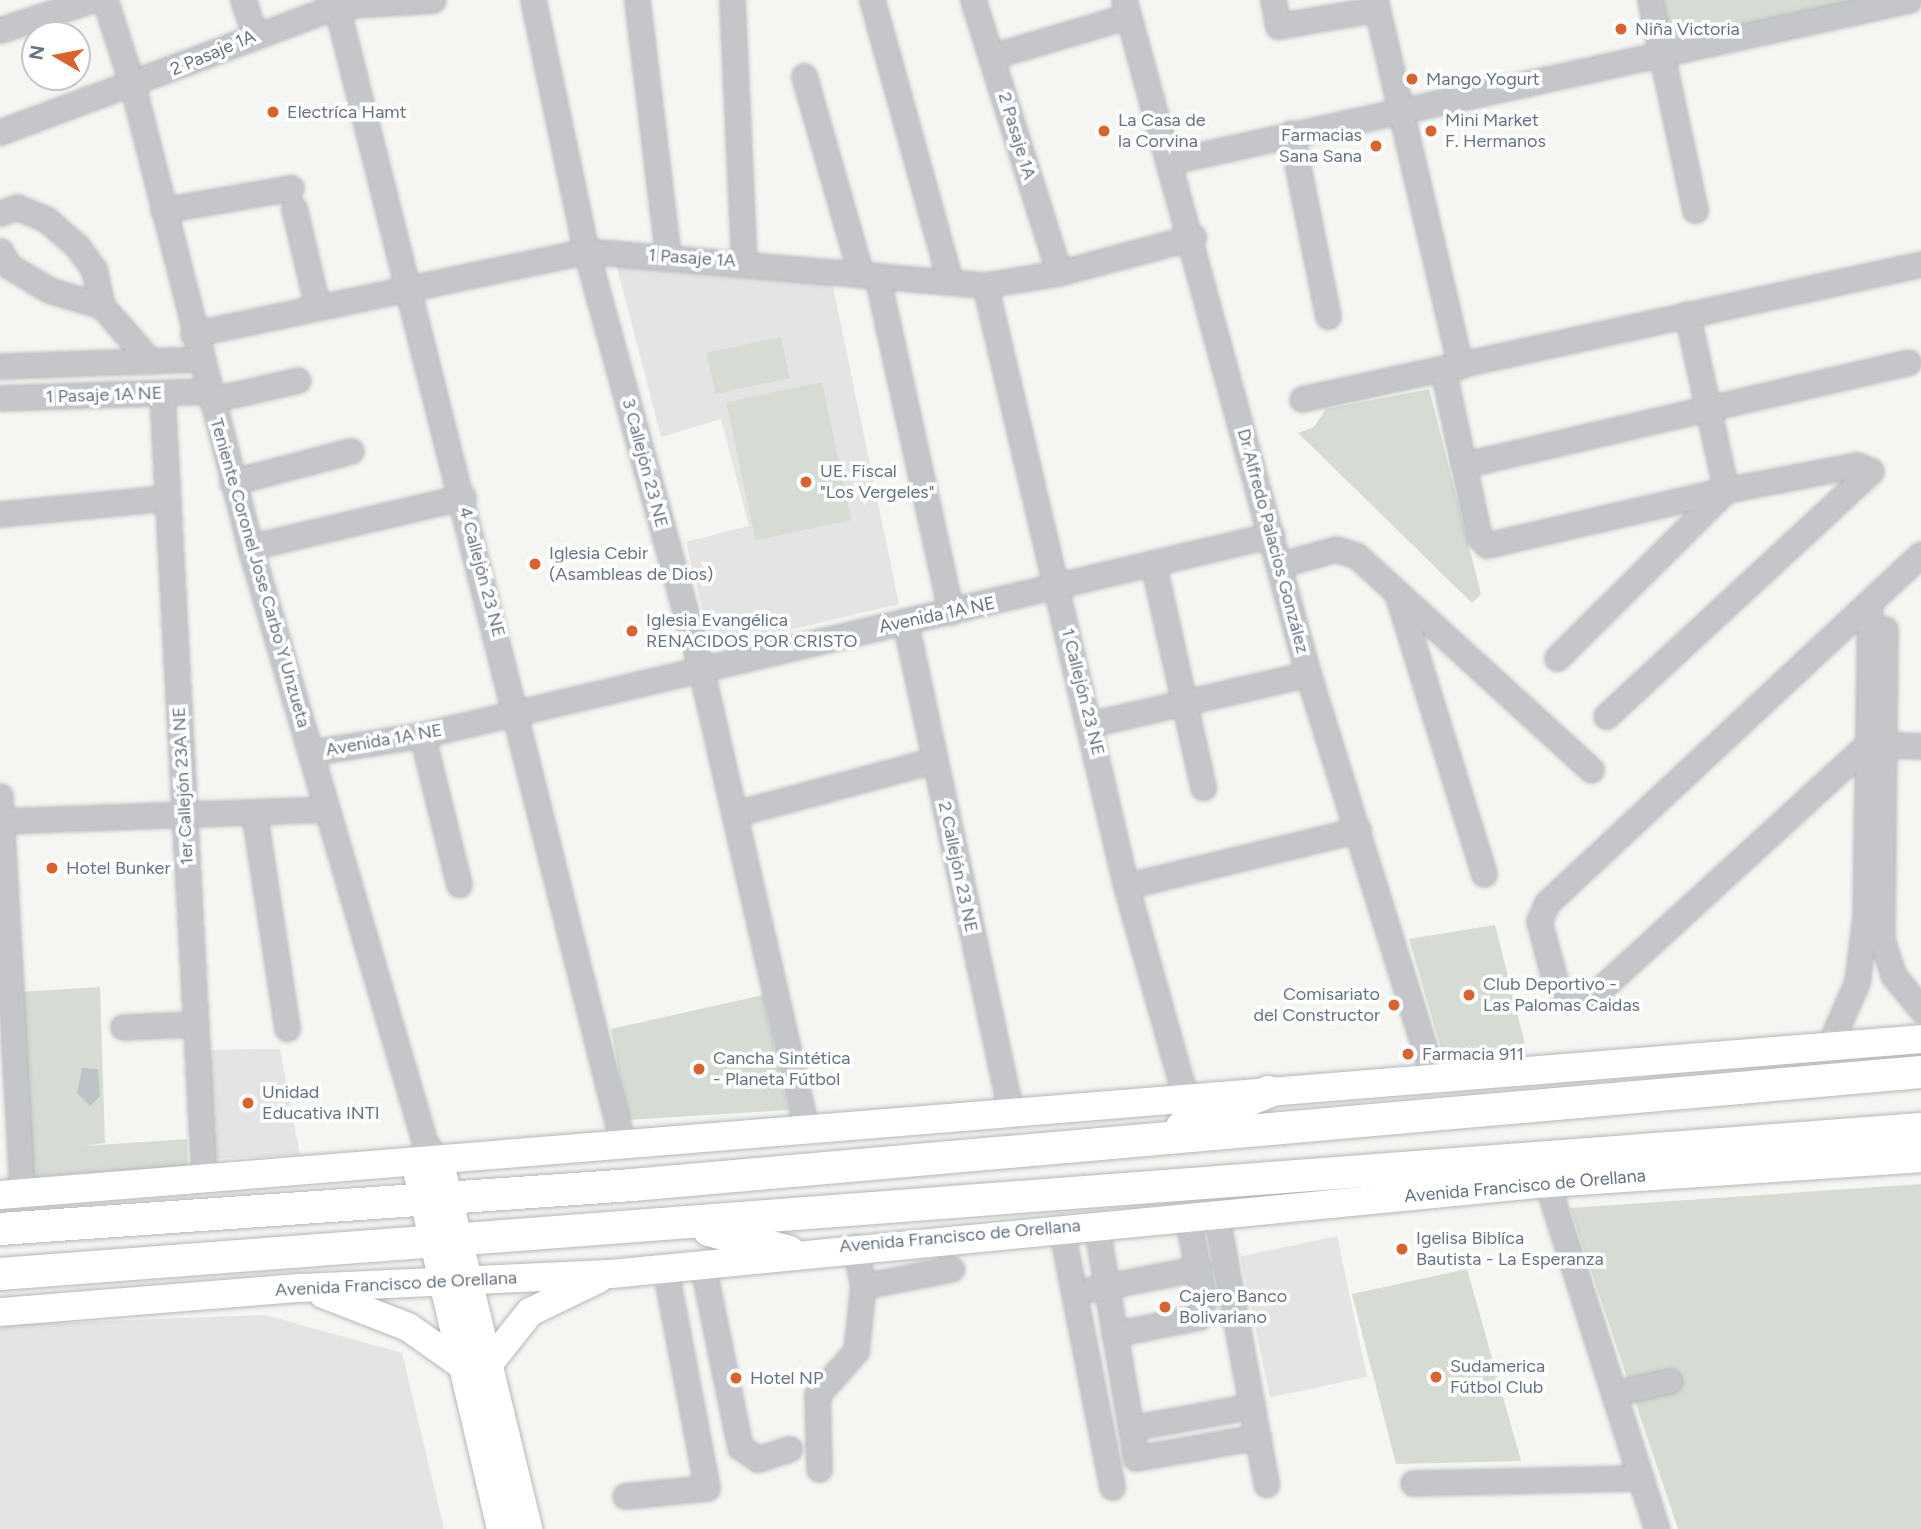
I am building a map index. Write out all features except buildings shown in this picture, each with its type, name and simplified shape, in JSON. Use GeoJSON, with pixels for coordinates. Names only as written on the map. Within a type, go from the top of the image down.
{"type":"FeatureCollection","features":[{"type":"Feature","properties":{"kind":"highway"},"geometry":{"type":"LineString","coordinates":[[0,1229],[436,1199],[1144,1141],[1921,1072]]}},
{"type":"Feature","properties":{"kind":"highway"},"geometry":{"type":"LineString","coordinates":[[1144,1141],[1268,1092]]}},
{"type":"Feature","properties":{"kind":"highway","name":"Avenida Francisco de Orellana"},"geometry":{"type":"LineString","coordinates":[[0,1274],[1921,1129]]}},
{"type":"Feature","properties":{"kind":"highway"},"geometry":{"type":"LineString","coordinates":[[673,1223],[789,1252]]}},
{"type":"Feature","properties":{"kind":"main road"},"geometry":{"type":"LineString","coordinates":[[11,1194],[204,1179],[426,1155],[623,1145],[1921,1039]]}},
{"type":"Feature","properties":{"kind":"main road"},"geometry":{"type":"LineString","coordinates":[[426,1155],[453,1280],[459,1363],[501,1529]]}},
{"type":"Feature","properties":{"kind":"main road","name":"Avenida Francisco de Orellana"},"geometry":{"type":"LineString","coordinates":[[0,1312],[301,1288],[611,1273],[789,1252],[1547,1183],[1921,1158]]}},
{"type":"Feature","properties":{"kind":"main road"},"geometry":{"type":"LineString","coordinates":[[487,1366],[530,1312],[611,1273]]}},
{"type":"Feature","properties":{"kind":"main road"},"geometry":{"type":"LineString","coordinates":[[453,1280],[487,1366],[528,1529]]}},
{"type":"Feature","properties":{"kind":"main road"},"geometry":{"type":"LineString","coordinates":[[301,1288],[384,1315],[459,1363]]}},
{"type":"Feature","properties":{"kind":"street"},"geometry":{"type":"LineString","coordinates":[[0,30],[91,0]]}},
{"type":"Feature","properties":{"kind":"street","name":"Teniente Coronel Jose Carbo Y Unzueta"},"geometry":{"type":"LineString","coordinates":[[105,0],[133,86],[193,334],[250,547],[313,752],[326,809],[426,1155]]}},
{"type":"Feature","properties":{"kind":"street"},"geometry":{"type":"LineString","coordinates":[[243,0],[255,34]]}},
{"type":"Feature","properties":{"kind":"street","name":"2 Pasaje 1A"},"geometry":{"type":"LineString","coordinates":[[0,132],[133,86],[336,3],[433,0]]}},
{"type":"Feature","properties":{"kind":"street","name":"3 Callejón 23 NE"},"geometry":{"type":"LineString","coordinates":[[533,0],[586,251],[701,669],[807,1130]]}},
{"type":"Feature","properties":{"kind":"street"},"geometry":{"type":"LineString","coordinates":[[637,0],[668,257]]}},
{"type":"Feature","properties":{"kind":"street"},"geometry":{"type":"LineString","coordinates":[[732,0],[744,262]]}},
{"type":"Feature","properties":{"kind":"street"},"geometry":{"type":"LineString","coordinates":[[872,0],[950,282]]}},
{"type":"Feature","properties":{"kind":"street","name":"2 Pasaje 1A"},"geometry":{"type":"LineString","coordinates":[[974,0],[1059,273]]}},
{"type":"Feature","properties":{"kind":"street"},"geometry":{"type":"LineString","coordinates":[[1273,0],[1278,26],[1376,5],[1396,111],[1452,368],[1463,465],[1479,537],[1487,545],[1726,490],[1857,465],[1871,471],[1606,716]]}},
{"type":"Feature","properties":{"kind":"street"},"geometry":{"type":"LineString","coordinates":[[1650,0],[1695,210]]}},
{"type":"Feature","properties":{"kind":"street"},"geometry":{"type":"LineString","coordinates":[[1172,161],[1909,0]]}},
{"type":"Feature","properties":{"kind":"street","name":"4 Callejón 23 NE"},"geometry":{"type":"LineString","coordinates":[[336,3],[519,713],[623,1145]]}},
{"type":"Feature","properties":{"kind":"street"},"geometry":{"type":"LineString","coordinates":[[993,57],[1126,8]]}},
{"type":"Feature","properties":{"kind":"street","name":"Dr Alfredo Palacios González"},"geometry":{"type":"LineString","coordinates":[[1126,8],[1193,237],[1308,674],[1434,1078]]}},
{"type":"Feature","properties":{"kind":"street"},"geometry":{"type":"LineString","coordinates":[[804,76],[869,276],[951,612]]}},
{"type":"Feature","properties":{"kind":"street"},"geometry":{"type":"LineString","coordinates":[[1292,134],[1328,316]]}},
{"type":"Feature","properties":{"kind":"street"},"geometry":{"type":"LineString","coordinates":[[163,211],[293,198],[317,305]]}},
{"type":"Feature","properties":{"kind":"street"},"geometry":{"type":"LineString","coordinates":[[0,213],[17,207],[47,220],[77,246],[94,269],[102,306],[150,361]]}},
{"type":"Feature","properties":{"kind":"street","name":"1 Pasaje 1A"},"geometry":{"type":"LineString","coordinates":[[193,334],[317,305],[408,289],[586,251],[744,262],[985,285],[1059,273],[1193,237]]}},
{"type":"Feature","properties":{"kind":"street"},"geometry":{"type":"LineString","coordinates":[[0,251],[9,266],[49,290],[102,306]]}},
{"type":"Feature","properties":{"kind":"street"},"geometry":{"type":"LineString","coordinates":[[1302,399],[1921,264]]}},
{"type":"Feature","properties":{"kind":"street","name":"1 Callejón 23 NE"},"geometry":{"type":"LineString","coordinates":[[985,285],[1091,724],[1126,886],[1186,1099]]}},
{"type":"Feature","properties":{"kind":"street"},"geometry":{"type":"LineString","coordinates":[[1687,314],[1726,490]]}},
{"type":"Feature","properties":{"kind":"street","name":"1 Pasaje 1A NE"},"geometry":{"type":"LineString","coordinates":[[0,366],[200,359]]}},
{"type":"Feature","properties":{"kind":"street"},"geometry":{"type":"LineString","coordinates":[[1463,465],[1908,362]]}},
{"type":"Feature","properties":{"kind":"street","name":"1 Pasaje 1A NE"},"geometry":{"type":"LineString","coordinates":[[0,398],[162,393],[209,396],[298,380]]}},
{"type":"Feature","properties":{"kind":"street","name":"1er Callejón 23A NE"},"geometry":{"type":"LineString","coordinates":[[162,393],[204,1179]]}},
{"type":"Feature","properties":{"kind":"street"},"geometry":{"type":"LineString","coordinates":[[232,482],[351,451]]}},
{"type":"Feature","properties":{"kind":"street"},"geometry":{"type":"LineString","coordinates":[[1557,658],[1726,490]]}},
{"type":"Feature","properties":{"kind":"street"},"geometry":{"type":"LineString","coordinates":[[250,547],[463,498]]}},
{"type":"Feature","properties":{"kind":"street"},"geometry":{"type":"LineString","coordinates":[[0,514],[155,499]]}},
{"type":"Feature","properties":{"kind":"street","name":"Avenida 1A NE"},"geometry":{"type":"LineString","coordinates":[[313,752],[422,735],[905,621],[1057,589],[1272,535]]}},
{"type":"Feature","properties":{"kind":"street"},"geometry":{"type":"LineString","coordinates":[[1279,565],[1343,549],[1398,595],[1591,770]]}},
{"type":"Feature","properties":{"kind":"street"},"geometry":{"type":"LineString","coordinates":[[1921,554],[1547,903],[1539,921],[1561,991],[1594,995],[1877,744],[1921,746]]}},
{"type":"Feature","properties":{"kind":"street"},"geometry":{"type":"LineString","coordinates":[[1153,563],[1180,703],[1203,787]]}},
{"type":"Feature","properties":{"kind":"street"},"geometry":{"type":"LineString","coordinates":[[1398,595],[1484,874]]}},
{"type":"Feature","properties":{"kind":"street"},"geometry":{"type":"LineString","coordinates":[[1878,596],[1877,744],[1882,940],[1894,976],[1921,1009]]}},
{"type":"Feature","properties":{"kind":"street","name":"2 Callejón 23 NE"},"geometry":{"type":"LineString","coordinates":[[905,621],[1012,1113]]}},
{"type":"Feature","properties":{"kind":"street"},"geometry":{"type":"LineString","coordinates":[[1091,724],[1308,674]]}},
{"type":"Feature","properties":{"kind":"street"},"geometry":{"type":"LineString","coordinates":[[422,735],[458,885]]}},
{"type":"Feature","properties":{"kind":"street"},"geometry":{"type":"LineString","coordinates":[[1829,1046],[1859,975],[1877,744]]}},
{"type":"Feature","properties":{"kind":"street"},"geometry":{"type":"LineString","coordinates":[[734,814],[935,760]]}},
{"type":"Feature","properties":{"kind":"street"},"geometry":{"type":"LineString","coordinates":[[0,796],[11,1194]]}},
{"type":"Feature","properties":{"kind":"street"},"geometry":{"type":"LineString","coordinates":[[1,821],[326,809]]}},
{"type":"Feature","properties":{"kind":"street"},"geometry":{"type":"LineString","coordinates":[[254,811],[287,1028]]}},
{"type":"Feature","properties":{"kind":"street"},"geometry":{"type":"LineString","coordinates":[[1126,886],[1358,830]]}},
{"type":"Feature","properties":{"kind":"street"},"geometry":{"type":"LineString","coordinates":[[123,1027],[195,1024]]}},
{"type":"Feature","properties":{"kind":"street"},"geometry":{"type":"LineString","coordinates":[[1547,1183],[1657,1529]]}},
{"type":"Feature","properties":{"kind":"street"},"geometry":{"type":"LineString","coordinates":[[1216,1213],[1266,1484]]}},
{"type":"Feature","properties":{"kind":"street"},"geometry":{"type":"LineString","coordinates":[[1187,1216],[1204,1300]]}},
{"type":"Feature","properties":{"kind":"street"},"geometry":{"type":"LineString","coordinates":[[1096,1224],[1136,1458],[1258,1437]]}},
{"type":"Feature","properties":{"kind":"street"},"geometry":{"type":"LineString","coordinates":[[1061,1227],[1112,1487]]}},
{"type":"Feature","properties":{"kind":"street"},"geometry":{"type":"LineString","coordinates":[[819,1469],[817,1395],[856,1351],[863,1286],[855,1246]]}},
{"type":"Feature","properties":{"kind":"street"},"geometry":{"type":"LineString","coordinates":[[702,1262],[740,1447],[758,1459],[789,1449]]}},
{"type":"Feature","properties":{"kind":"street"},"geometry":{"type":"LineString","coordinates":[[625,1496],[707,1489],[665,1267]]}},
{"type":"Feature","properties":{"kind":"street"},"geometry":{"type":"LineString","coordinates":[[1074,1293],[1199,1268]]}},
{"type":"Feature","properties":{"kind":"street"},"geometry":{"type":"LineString","coordinates":[[863,1286],[951,1269]]}},
{"type":"Feature","properties":{"kind":"street"},"geometry":{"type":"LineString","coordinates":[[1114,1334],[1194,1321],[1204,1300],[1228,1271]]}},
{"type":"Feature","properties":{"kind":"street"},"geometry":{"type":"LineString","coordinates":[[1614,1393],[1670,1381]]}},
{"type":"Feature","properties":{"kind":"street"},"geometry":{"type":"LineString","coordinates":[[1131,1428],[1252,1406]]}},
{"type":"Feature","properties":{"kind":"street"},"geometry":{"type":"LineString","coordinates":[[1413,1483],[1641,1478]]}},
{"type":"Feature","properties":{"kind":"shaded area"},"geometry":{"type":"Polygon","coordinates":[[[1650,0],[1875,0],[1658,42],[1650,0]]]}},
{"type":"Feature","properties":{"kind":"shaded area","name":"UE. Fiscal \"Los Vergeles\""},"geometry":{"type":"Polygon","coordinates":[[[616,263],[832,282],[899,604],[712,648],[686,542],[749,526],[721,419],[661,437],[616,263]]]}},
{"type":"Feature","properties":{"kind":"shaded area"},"geometry":{"type":"Polygon","coordinates":[[[781,337],[790,378],[715,394],[707,353],[781,337]]]}},
{"type":"Feature","properties":{"kind":"shaded area"},"geometry":{"type":"Polygon","coordinates":[[[822,382],[851,520],[755,540],[726,402],[822,382]]]}},
{"type":"Feature","properties":{"kind":"shaded area"},"geometry":{"type":"Polygon","coordinates":[[[1429,389],[1481,594],[1472,603],[1298,433],[1314,427],[1326,409],[1429,389]]]}},
{"type":"Feature","properties":{"kind":"shaded area","name":"Club Deportivo - Las Palomas Caidas"},"geometry":{"type":"Polygon","coordinates":[[[1495,925],[1527,1052],[1443,1055],[1409,939],[1495,925]]]}},
{"type":"Feature","properties":{"kind":"shaded area"},"geometry":{"type":"Polygon","coordinates":[[[100,987],[105,1143],[83,1146],[187,1139],[188,1166],[31,1177],[20,992],[100,987]]]}},
{"type":"Feature","properties":{"kind":"shaded area","name":"Cancha Sintética - Planeta Fútbol"},"geometry":{"type":"Polygon","coordinates":[[[763,995],[788,1110],[628,1120],[611,1029],[763,995]]]}},
{"type":"Feature","properties":{"kind":"shaded area","name":"Unidad Educativa INTI"},"geometry":{"type":"Polygon","coordinates":[[[280,1049],[300,1155],[208,1159],[205,1050],[280,1049]]]}},
{"type":"Feature","properties":{"kind":"shaded area"},"geometry":{"type":"Polygon","coordinates":[[[82,1068],[98,1069],[100,1096],[90,1106],[77,1093],[82,1068]]]}},
{"type":"Feature","properties":{"kind":"shaded area"},"geometry":{"type":"Polygon","coordinates":[[[1921,1184],[1921,1529],[1678,1529],[1570,1208],[1921,1184]]]}},
{"type":"Feature","properties":{"kind":"shaded area"},"geometry":{"type":"Polygon","coordinates":[[[1337,1236],[1367,1377],[1270,1397],[1240,1257],[1337,1236]]]}},
{"type":"Feature","properties":{"kind":"shaded area","name":"Sudamerica Fútbol Club"},"geometry":{"type":"Polygon","coordinates":[[[1467,1269],[1521,1461],[1396,1464],[1352,1294],[1467,1269]]]}},
{"type":"Feature","properties":{"kind":"shaded area"},"geometry":{"type":"Polygon","coordinates":[[[265,1315],[402,1353],[444,1529],[0,1529],[0,1325],[265,1315]]]}},
{"type":"Feature","properties":{"kind":"place","name":"Niña Victoria"},"geometry":{"type":"Point","coordinates":[1621,29]}},
{"type":"Feature","properties":{"kind":"place","name":"Mango Yogurt"},"geometry":{"type":"Point","coordinates":[1412,79]}},
{"type":"Feature","properties":{"kind":"place","name":"Electríca Hamt"},"geometry":{"type":"Point","coordinates":[273,112]}},
{"type":"Feature","properties":{"kind":"place","name":"La Casa de la Corvina"},"geometry":{"type":"Point","coordinates":[1104,131]}},
{"type":"Feature","properties":{"kind":"place","name":"Mini Market F. Hermanos"},"geometry":{"type":"Point","coordinates":[1431,131]}},
{"type":"Feature","properties":{"kind":"place","name":"Farmacias Sana Sana"},"geometry":{"type":"Point","coordinates":[1376,146]}},
{"type":"Feature","properties":{"kind":"place","name":"UE. Fiscal \"Los Vergeles\""},"geometry":{"type":"Point","coordinates":[806,482]}},
{"type":"Feature","properties":{"kind":"place","name":"Iglesia Cebir (Asambleas de Dios)"},"geometry":{"type":"Point","coordinates":[535,564]}},
{"type":"Feature","properties":{"kind":"place","name":"Iglesia Evangélica RENACIDOS POR CRISTO"},"geometry":{"type":"Point","coordinates":[632,631]}},
{"type":"Feature","properties":{"kind":"place","name":"Hotel Bunker"},"geometry":{"type":"Point","coordinates":[52,868]}},
{"type":"Feature","properties":{"kind":"place","name":"Club Deportivo - Las Palomas Caidas"},"geometry":{"type":"Point","coordinates":[1469,995]}},
{"type":"Feature","properties":{"kind":"place","name":"Comisariato del Constructor"},"geometry":{"type":"Point","coordinates":[1394,1005]}},
{"type":"Feature","properties":{"kind":"place","name":"Farmacia 911"},"geometry":{"type":"Point","coordinates":[1408,1054]}},
{"type":"Feature","properties":{"kind":"place","name":"Cancha Sintética - Planeta Fútbol"},"geometry":{"type":"Point","coordinates":[699,1069]}},
{"type":"Feature","properties":{"kind":"place","name":"Unidad Educativa INTI"},"geometry":{"type":"Point","coordinates":[248,1103]}},
{"type":"Feature","properties":{"kind":"place","name":"Igelisa Biblíca Bautista - La Esperanza"},"geometry":{"type":"Point","coordinates":[1402,1249]}},
{"type":"Feature","properties":{"kind":"place","name":"Cajero Banco Bolivariano"},"geometry":{"type":"Point","coordinates":[1165,1307]}},
{"type":"Feature","properties":{"kind":"place","name":"Sudamerica Fútbol Club"},"geometry":{"type":"Point","coordinates":[1436,1377]}},
{"type":"Feature","properties":{"kind":"place","name":"Hotel NP"},"geometry":{"type":"Point","coordinates":[736,1378]}}]}
